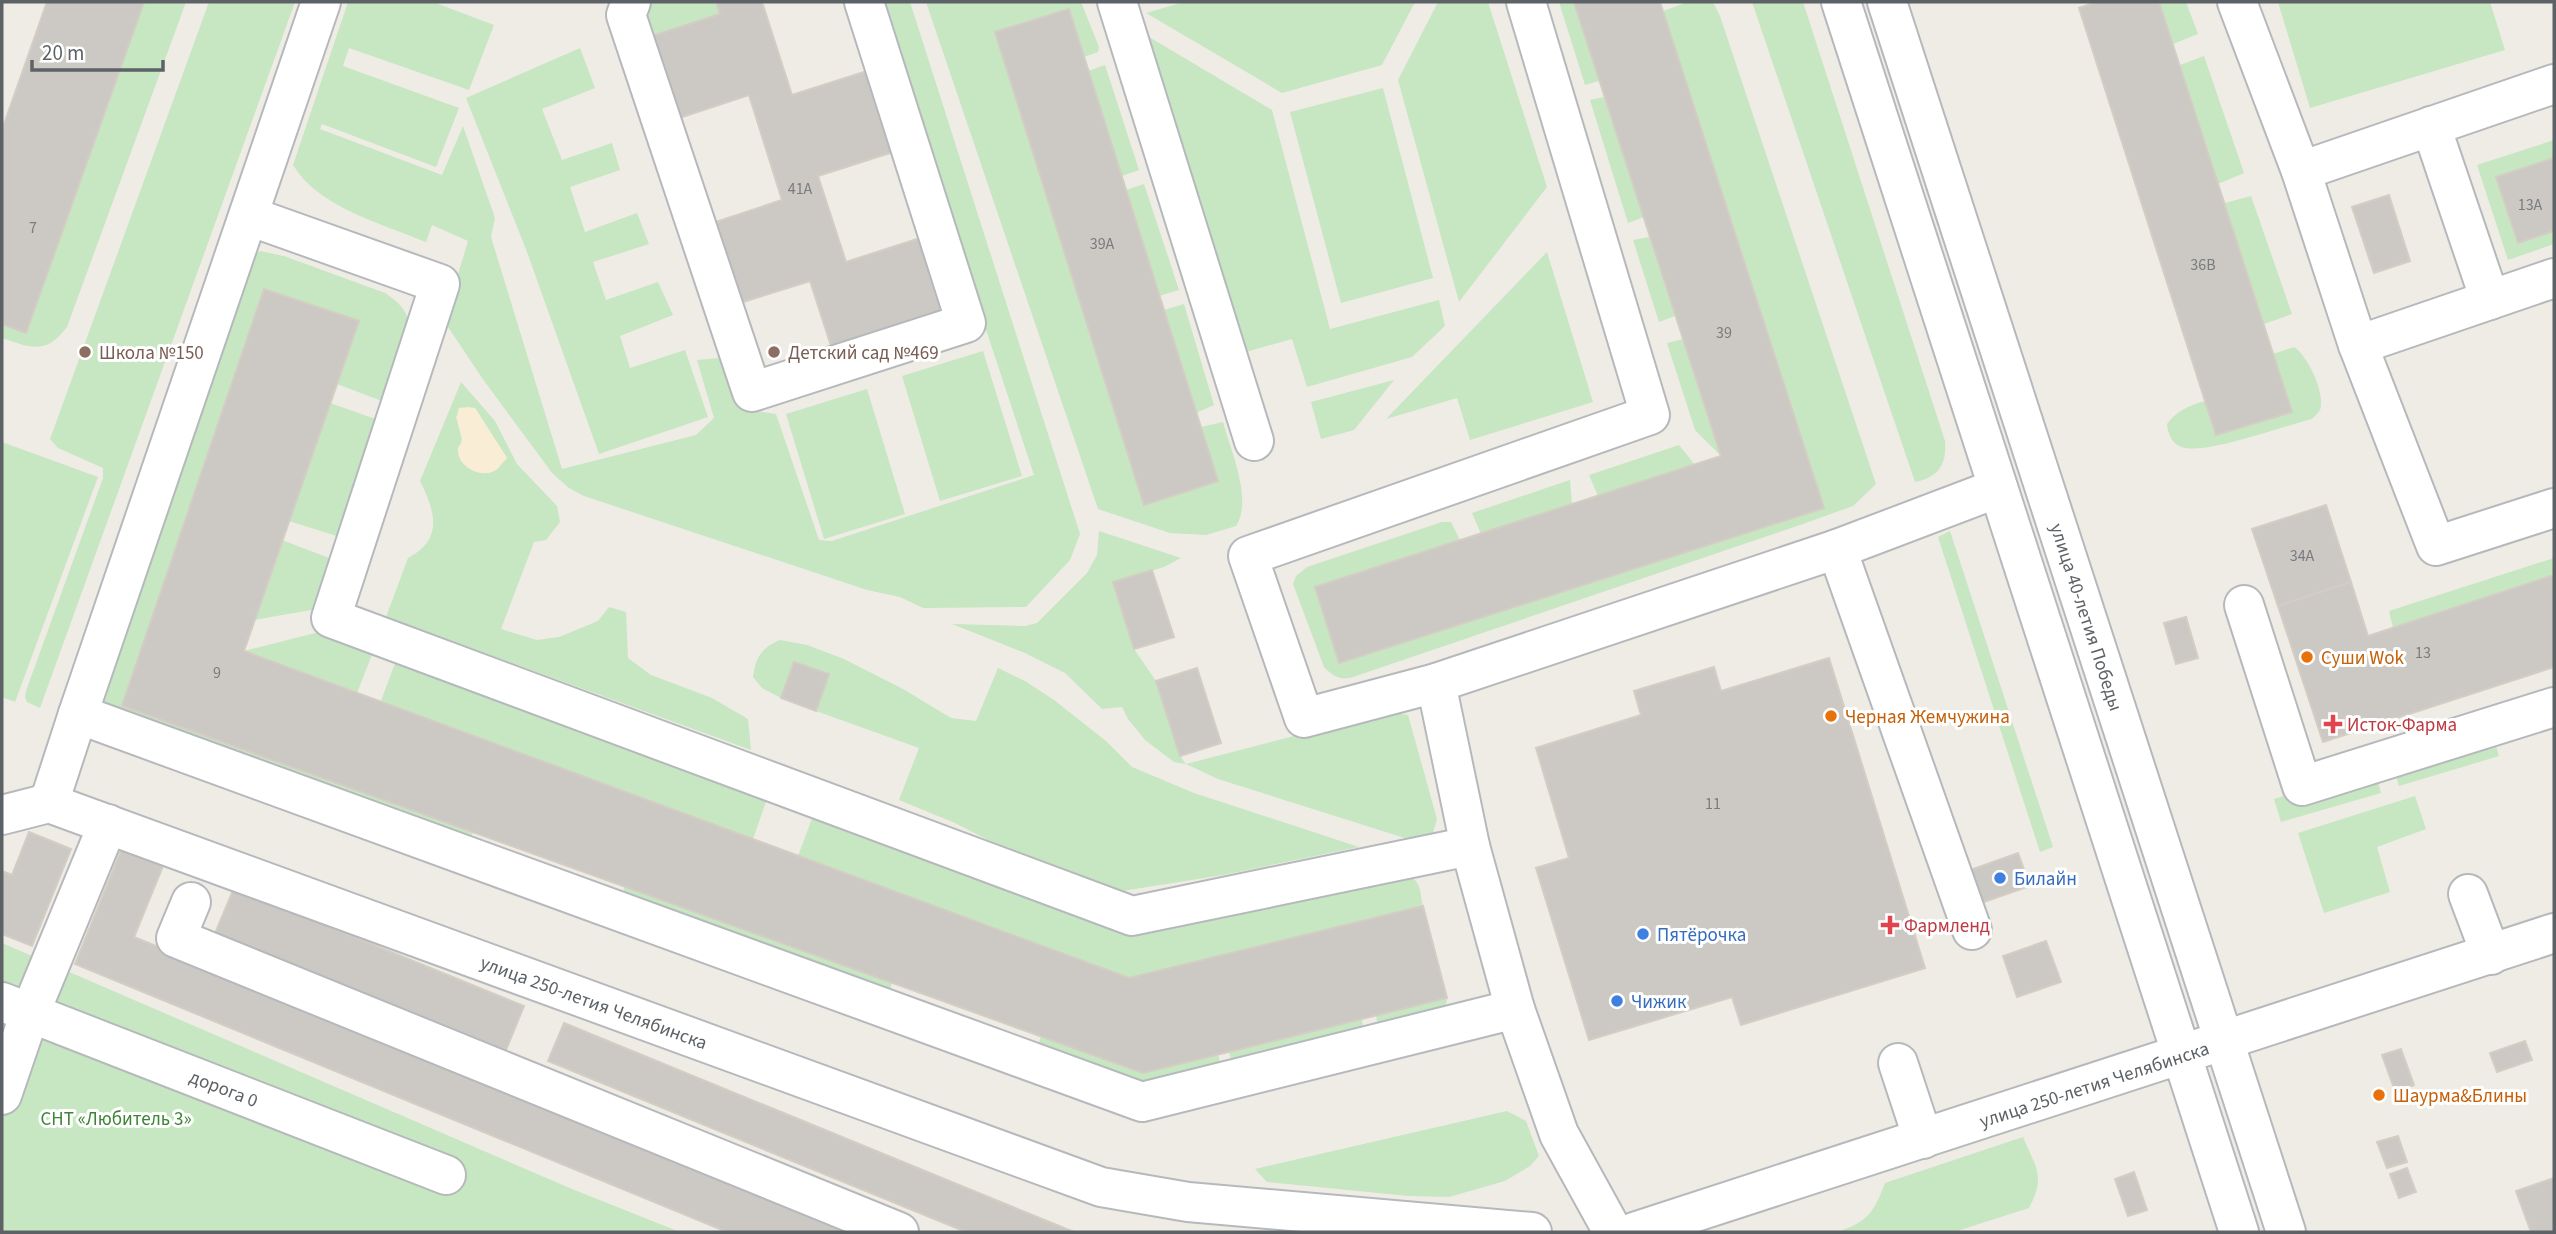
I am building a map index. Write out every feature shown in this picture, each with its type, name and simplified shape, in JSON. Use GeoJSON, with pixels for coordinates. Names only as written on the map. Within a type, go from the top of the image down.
{"type":"FeatureCollection","features":[{"type":"Feature","properties":{"kind":"street"},"geometry":{"type":"LineString","coordinates":[[2,815],[49,803],[321,2]]}},
{"type":"Feature","properties":{"kind":"street"},"geometry":{"type":"LineString","coordinates":[[631,2],[626,15],[752,392],[966,323],[864,2]]}},
{"type":"Feature","properties":{"kind":"street"},"geometry":{"type":"LineString","coordinates":[[1117,2],[1254,441]]}},
{"type":"Feature","properties":{"kind":"street"},"geometry":{"type":"LineString","coordinates":[[1527,2],[1650,415],[1248,556],[1304,718],[1436,683],[1837,549],[1998,488]]}},
{"type":"Feature","properties":{"kind":"street"},"geometry":{"type":"LineString","coordinates":[[1841,2],[2239,1232]]}},
{"type":"Feature","properties":{"kind":"street","name":"улица 40-летия Победы"},"geometry":{"type":"LineString","coordinates":[[1887,2],[2286,1232]]}},
{"type":"Feature","properties":{"kind":"street"},"geometry":{"type":"LineString","coordinates":[[2238,2],[2301,171],[2358,345],[2436,546],[2554,508]]}},
{"type":"Feature","properties":{"kind":"street"},"geometry":{"type":"LineString","coordinates":[[2301,171],[2554,84]]}},
{"type":"Feature","properties":{"kind":"street"},"geometry":{"type":"LineString","coordinates":[[2431,126],[2490,300]]}},
{"type":"Feature","properties":{"kind":"street"},"geometry":{"type":"LineString","coordinates":[[249,216],[440,284],[331,618],[1132,916],[1470,846]]}},
{"type":"Feature","properties":{"kind":"street"},"geometry":{"type":"LineString","coordinates":[[2358,345],[2554,278]]}},
{"type":"Feature","properties":{"kind":"street"},"geometry":{"type":"LineString","coordinates":[[1837,549],[1972,930]]}},
{"type":"Feature","properties":{"kind":"street"},"geometry":{"type":"LineString","coordinates":[[2244,605],[2302,786],[2554,707]]}},
{"type":"Feature","properties":{"kind":"street"},"geometry":{"type":"LineString","coordinates":[[1436,683],[1470,846],[1515,1009],[1559,1134],[1613,1232]]}},
{"type":"Feature","properties":{"kind":"street"},"geometry":{"type":"LineString","coordinates":[[78,714],[1142,1102],[1515,1009]]}},
{"type":"Feature","properties":{"kind":"street","name":"улица 250-летия Челябинска"},"geometry":{"type":"LineString","coordinates":[[49,803],[1101,1187],[1188,1202],[1532,1232]]}},
{"type":"Feature","properties":{"kind":"street"},"geometry":{"type":"LineString","coordinates":[[2,1095],[16,1008],[108,824]]}},
{"type":"Feature","properties":{"kind":"street"},"geometry":{"type":"LineString","coordinates":[[2468,894],[2491,955]]}},
{"type":"Feature","properties":{"kind":"street"},"geometry":{"type":"LineString","coordinates":[[191,902],[176,938],[900,1232]]}},
{"type":"Feature","properties":{"kind":"street","name":"улица 250-летия Челябинска"},"geometry":{"type":"LineString","coordinates":[[1634,1232],[2554,933]]}},
{"type":"Feature","properties":{"kind":"street","name":"дорога 0"},"geometry":{"type":"LineString","coordinates":[[16,1008],[446,1175]]}},
{"type":"Feature","properties":{"kind":"street"},"geometry":{"type":"LineString","coordinates":[[1898,1063],[1923,1139]]}},
{"type":"Feature","properties":{"kind":"street"},"geometry":{"type":"LineString","coordinates":[[1188,1202],[1211,1232]]}},
{"type":"Feature","properties":{"kind":"green space"},"geometry":{"type":"Polygon","coordinates":[[[144,2],[186,2],[67,327],[52,342],[38,347],[2,338],[2,324],[26,332],[144,2]]]}},
{"type":"Feature","properties":{"kind":"green space"},"geometry":{"type":"Polygon","coordinates":[[[209,2],[295,2],[40,708],[27,702],[26,691],[103,478],[103,468],[58,448],[50,439],[209,2]]]}},
{"type":"Feature","properties":{"kind":"green space"},"geometry":{"type":"Polygon","coordinates":[[[348,2],[433,2],[494,25],[469,90],[349,48],[343,66],[459,108],[436,167],[322,124],[320,129],[442,175],[463,126],[495,218],[491,237],[562,469],[696,435],[714,418],[697,360],[719,358],[742,409],[776,414],[819,540],[832,541],[1034,475],[878,2],[910,2],[1080,534],[1070,560],[1026,607],[923,608],[900,597],[867,590],[584,496],[569,488],[552,473],[448,327],[447,311],[468,241],[432,225],[426,242],[371,221],[318,192],[304,180],[293,165],[348,2]]]}},
{"type":"Feature","properties":{"kind":"green space"},"geometry":{"type":"Polygon","coordinates":[[[651,2],[716,2],[720,14],[643,39],[651,2]]]}},
{"type":"Feature","properties":{"kind":"green space"},"geometry":{"type":"Polygon","coordinates":[[[926,2],[1081,2],[1099,47],[1098,52],[1084,57],[1145,505],[1217,482],[1201,427],[1223,422],[1241,489],[1241,515],[1236,526],[1206,535],[1170,533],[1098,509],[926,2]]]}},
{"type":"Feature","properties":{"kind":"green space"},"geometry":{"type":"Polygon","coordinates":[[[1184,2],[1415,2],[1382,65],[1282,93],[1146,13],[1184,2]]]}},
{"type":"Feature","properties":{"kind":"green space"},"geometry":{"type":"Polygon","coordinates":[[[1438,2],[1488,2],[1547,187],[1459,302],[1398,80],[1438,2]]]}},
{"type":"Feature","properties":{"kind":"green space"},"geometry":{"type":"Polygon","coordinates":[[[1559,2],[1574,2],[1599,81],[1585,85],[1559,2]]]}},
{"type":"Feature","properties":{"kind":"green space"},"geometry":{"type":"Polygon","coordinates":[[[1688,2],[1713,2],[1720,16],[1876,484],[1853,506],[1800,525],[1350,678],[1336,676],[1324,667],[1293,584],[1296,576],[1307,567],[1442,522],[1451,522],[1460,540],[1315,587],[1340,663],[1823,508],[1663,11],[1688,2]]]}},
{"type":"Feature","properties":{"kind":"green space"},"geometry":{"type":"Polygon","coordinates":[[[1752,2],[1803,2],[1945,441],[1944,457],[1939,469],[1923,480],[1915,482],[1752,2]]]}},
{"type":"Feature","properties":{"kind":"green space"},"geometry":{"type":"Polygon","coordinates":[[[2159,2],[2186,2],[2198,34],[2173,44],[2159,2]]]}},
{"type":"Feature","properties":{"kind":"green space"},"geometry":{"type":"Polygon","coordinates":[[[2278,2],[2490,2],[2505,50],[2310,108],[2278,2]]]}},
{"type":"Feature","properties":{"kind":"green space"},"geometry":{"type":"Polygon","coordinates":[[[1149,37],[1272,110],[1330,329],[1439,300],[1445,326],[1412,357],[1307,387],[1292,339],[1242,353],[1149,37]]]}},
{"type":"Feature","properties":{"kind":"green space"},"geometry":{"type":"Polygon","coordinates":[[[580,48],[595,88],[542,109],[562,160],[612,143],[620,170],[570,187],[585,232],[637,213],[649,244],[593,262],[606,300],[658,282],[673,315],[620,336],[630,368],[685,350],[708,417],[599,454],[527,252],[466,98],[580,48]]]}},
{"type":"Feature","properties":{"kind":"green space"},"geometry":{"type":"Polygon","coordinates":[[[2204,56],[2244,173],[2218,184],[2180,65],[2204,56]]]}},
{"type":"Feature","properties":{"kind":"green space"},"geometry":{"type":"Polygon","coordinates":[[[1105,65],[1139,170],[1122,176],[1088,71],[1105,65]]]}},
{"type":"Feature","properties":{"kind":"green space"},"geometry":{"type":"Polygon","coordinates":[[[1383,88],[1433,278],[1341,303],[1290,112],[1383,88]]]}},
{"type":"Feature","properties":{"kind":"green space"},"geometry":{"type":"Polygon","coordinates":[[[1604,97],[1644,217],[1628,223],[1590,100],[1604,97]]]}},
{"type":"Feature","properties":{"kind":"green space"},"geometry":{"type":"Polygon","coordinates":[[[2554,140],[2554,158],[2496,177],[2517,243],[2554,231],[2554,244],[2508,260],[2477,165],[2554,140]]]}},
{"type":"Feature","properties":{"kind":"green space"},"geometry":{"type":"Polygon","coordinates":[[[1144,184],[1179,290],[1159,296],[1126,190],[1144,184]]]}},
{"type":"Feature","properties":{"kind":"green space"},"geometry":{"type":"Polygon","coordinates":[[[2251,196],[2292,314],[2264,324],[2225,203],[2251,196]]]}},
{"type":"Feature","properties":{"kind":"green space"},"geometry":{"type":"Polygon","coordinates":[[[1649,237],[1675,316],[1659,322],[1633,240],[1649,237]]]}},
{"type":"Feature","properties":{"kind":"green space"},"geometry":{"type":"Polygon","coordinates":[[[260,251],[284,256],[385,293],[400,305],[409,321],[382,401],[337,384],[358,321],[264,289],[122,705],[473,832],[470,841],[108,707],[102,701],[249,258],[260,251]]]}},
{"type":"Feature","properties":{"kind":"green space"},"geometry":{"type":"Polygon","coordinates":[[[1547,252],[1593,402],[1470,440],[1457,398],[1386,419],[1547,252]]]}},
{"type":"Feature","properties":{"kind":"green space"},"geometry":{"type":"Polygon","coordinates":[[[1184,304],[1214,405],[1196,413],[1164,310],[1184,304]]]}},
{"type":"Feature","properties":{"kind":"green space"},"geometry":{"type":"Polygon","coordinates":[[[1683,339],[1721,456],[1695,430],[1667,343],[1683,339]]]}},
{"type":"Feature","properties":{"kind":"green space"},"geometry":{"type":"Polygon","coordinates":[[[2294,347],[2310,366],[2318,385],[2320,410],[2312,419],[2212,447],[2185,448],[2172,439],[2167,424],[2171,419],[2184,409],[2205,401],[2217,435],[2292,412],[2273,354],[2294,347]]]}},
{"type":"Feature","properties":{"kind":"green space"},"geometry":{"type":"Polygon","coordinates":[[[983,351],[1022,476],[940,501],[902,376],[983,351]]]}},
{"type":"Feature","properties":{"kind":"green space"},"geometry":{"type":"Polygon","coordinates":[[[1394,380],[1354,430],[1321,439],[1311,402],[1394,380]]]}},
{"type":"Feature","properties":{"kind":"green space"},"geometry":{"type":"Polygon","coordinates":[[[461,382],[495,421],[517,464],[557,506],[560,522],[546,540],[534,542],[501,629],[537,640],[559,637],[598,621],[609,607],[626,612],[628,658],[651,675],[712,698],[748,719],[751,750],[386,617],[408,558],[427,542],[432,533],[430,503],[420,481],[461,382]],[[475,408],[456,416],[462,440],[458,450],[463,463],[497,469],[507,458],[475,408]]]}},
{"type":"Feature","properties":{"kind":"green space"},"geometry":{"type":"Polygon","coordinates":[[[867,389],[905,514],[824,539],[786,414],[867,389]]]}},
{"type":"Feature","properties":{"kind":"green space"},"geometry":{"type":"Polygon","coordinates":[[[330,403],[384,422],[343,538],[289,521],[330,403]]]}},
{"type":"Feature","properties":{"kind":"green space"},"geometry":{"type":"Polygon","coordinates":[[[2,442],[98,477],[15,702],[2,697],[2,442]]]}},
{"type":"Feature","properties":{"kind":"green space"},"geometry":{"type":"Polygon","coordinates":[[[1679,445],[1695,465],[1598,496],[1589,475],[1679,445]]]}},
{"type":"Feature","properties":{"kind":"green space"},"geometry":{"type":"Polygon","coordinates":[[[1570,480],[1572,504],[1481,534],[1472,513],[1570,480]]]}},
{"type":"Feature","properties":{"kind":"green space"},"geometry":{"type":"Polygon","coordinates":[[[1099,531],[1181,558],[1164,567],[1113,582],[1134,649],[1156,681],[1180,756],[1186,764],[1174,762],[1145,740],[1122,707],[1102,709],[1065,673],[1025,653],[952,624],[1025,626],[1037,623],[1087,573],[1097,555],[1099,531]]]}},
{"type":"Feature","properties":{"kind":"green space"},"geometry":{"type":"Polygon","coordinates":[[[1950,531],[2053,847],[2040,852],[1938,537],[1950,531]]]}},
{"type":"Feature","properties":{"kind":"green space"},"geometry":{"type":"Polygon","coordinates":[[[282,540],[337,561],[322,608],[254,620],[282,540]]]}},
{"type":"Feature","properties":{"kind":"green space"},"geometry":{"type":"Polygon","coordinates":[[[2554,558],[2554,575],[2393,628],[2389,611],[2554,558]]]}},
{"type":"Feature","properties":{"kind":"green space"},"geometry":{"type":"Polygon","coordinates":[[[331,629],[375,647],[357,693],[244,651],[331,629]]]}},
{"type":"Feature","properties":{"kind":"green space"},"geometry":{"type":"Polygon","coordinates":[[[780,640],[807,645],[844,659],[903,689],[951,718],[976,721],[998,668],[1025,681],[1054,700],[1106,741],[1132,767],[1194,793],[1359,847],[1223,875],[1116,892],[992,842],[899,800],[919,748],[816,711],[829,674],[795,662],[781,698],[762,688],[753,677],[756,664],[760,654],[768,646],[780,640]]]}},
{"type":"Feature","properties":{"kind":"green space"},"geometry":{"type":"Polygon","coordinates":[[[398,655],[768,796],[753,839],[381,701],[398,655]]]}},
{"type":"Feature","properties":{"kind":"green space"},"geometry":{"type":"Polygon","coordinates":[[[1379,714],[1408,715],[1437,819],[1433,833],[1424,838],[1408,839],[1218,779],[1186,764],[1379,714]]]}},
{"type":"Feature","properties":{"kind":"green space"},"geometry":{"type":"Polygon","coordinates":[[[2492,733],[2499,756],[2399,786],[2392,763],[2492,733]]]}},
{"type":"Feature","properties":{"kind":"green space"},"geometry":{"type":"Polygon","coordinates":[[[2374,769],[2381,793],[2281,822],[2274,799],[2374,769]]]}},
{"type":"Feature","properties":{"kind":"green space"},"geometry":{"type":"Polygon","coordinates":[[[2415,796],[2426,829],[2377,847],[2390,892],[2324,913],[2298,833],[2415,796]]]}},
{"type":"Feature","properties":{"kind":"green space"},"geometry":{"type":"Polygon","coordinates":[[[813,816],[1094,922],[1402,873],[1416,882],[1423,906],[1129,978],[798,856],[813,816]]]}},
{"type":"Feature","properties":{"kind":"green space"},"geometry":{"type":"Polygon","coordinates":[[[625,886],[892,983],[889,993],[622,896],[625,886]]]}},
{"type":"Feature","properties":{"kind":"green space","name":"СНТ «Любитель 3»"},"geometry":{"type":"Polygon","coordinates":[[[2,943],[572,1189],[680,1232],[2,1232],[2,943]]]}},
{"type":"Feature","properties":{"kind":"green space"},"geometry":{"type":"Polygon","coordinates":[[[1447,999],[1445,1011],[1379,1030],[1376,1016],[1447,999]]]}},
{"type":"Feature","properties":{"kind":"green space"},"geometry":{"type":"Polygon","coordinates":[[[1362,1019],[1364,1033],[1232,1063],[1229,1052],[1362,1019]]]}},
{"type":"Feature","properties":{"kind":"green space"},"geometry":{"type":"Polygon","coordinates":[[[1041,1036],[1143,1073],[1218,1055],[1221,1065],[1152,1080],[1136,1080],[1038,1046],[1041,1036]]]}},
{"type":"Feature","properties":{"kind":"green space"},"geometry":{"type":"Polygon","coordinates":[[[1507,1111],[1526,1121],[1539,1156],[1530,1166],[1505,1181],[1449,1197],[1408,1196],[1267,1182],[1255,1169],[1507,1111]]]}},
{"type":"Feature","properties":{"kind":"green space"},"geometry":{"type":"Polygon","coordinates":[[[2023,1137],[2035,1165],[2038,1180],[2029,1208],[1954,1232],[1837,1232],[1856,1224],[1868,1215],[1885,1183],[2023,1137]]]}},
{"type":"Feature","properties":{"kind":"sand"},"geometry":{"type":"Polygon","coordinates":[[[459,408],[475,408],[507,458],[497,469],[490,472],[472,470],[459,457],[458,448],[462,440],[458,413],[459,408]]]}},
{"type":"Feature","properties":{"kind":"building"},"geometry":{"type":"Polygon","coordinates":[[[47,2],[144,2],[26,333],[2,324],[2,130],[47,2]]]}},
{"type":"Feature","properties":{"kind":"building"},"geometry":{"type":"Polygon","coordinates":[[[716,2],[762,2],[792,95],[870,70],[896,151],[818,176],[846,262],[923,237],[948,315],[833,352],[810,281],[730,306],[704,226],[782,200],[749,95],[670,121],[643,39],[720,14],[716,2]]]}},
{"type":"Feature","properties":{"kind":"building"},"geometry":{"type":"Polygon","coordinates":[[[1574,2],[1660,2],[1824,508],[1339,663],[1315,587],[1721,456],[1574,2]]]}},
{"type":"Feature","properties":{"kind":"building"},"geometry":{"type":"Polygon","coordinates":[[[2097,2],[2159,2],[2292,412],[2216,435],[2079,8],[2097,2]]]}},
{"type":"Feature","properties":{"kind":"building"},"geometry":{"type":"Polygon","coordinates":[[[1069,9],[1218,481],[1144,505],[995,32],[1069,9]]]}},
{"type":"Feature","properties":{"kind":"building"},"geometry":{"type":"Polygon","coordinates":[[[2554,158],[2554,231],[2518,243],[2496,177],[2554,158]]]}},
{"type":"Feature","properties":{"kind":"building"},"geometry":{"type":"Polygon","coordinates":[[[2389,195],[2410,261],[2374,273],[2352,207],[2389,195]]]}},
{"type":"Feature","properties":{"kind":"building"},"geometry":{"type":"Polygon","coordinates":[[[264,289],[359,321],[244,651],[1129,978],[1423,906],[1447,998],[1143,1073],[122,706],[264,289]]]}},
{"type":"Feature","properties":{"kind":"building"},"geometry":{"type":"Polygon","coordinates":[[[2326,505],[2351,582],[2278,606],[2252,529],[2326,505]]]}},
{"type":"Feature","properties":{"kind":"building"},"geometry":{"type":"Polygon","coordinates":[[[1152,570],[1174,637],[1134,649],[1113,582],[1152,570]]]}},
{"type":"Feature","properties":{"kind":"building"},"geometry":{"type":"Polygon","coordinates":[[[2554,575],[2554,667],[2323,742],[2278,606],[2351,582],[2368,636],[2554,575]]]}},
{"type":"Feature","properties":{"kind":"building"},"geometry":{"type":"Polygon","coordinates":[[[2186,617],[2198,658],[2176,664],[2164,623],[2186,617]]]}},
{"type":"Feature","properties":{"kind":"building"},"geometry":{"type":"Polygon","coordinates":[[[1829,658],[1925,968],[1741,1025],[1732,997],[1589,1040],[1536,868],[1569,858],[1536,748],[1641,715],[1634,691],[1714,667],[1721,691],[1829,658]]]}},
{"type":"Feature","properties":{"kind":"building"},"geometry":{"type":"Polygon","coordinates":[[[794,662],[829,674],[816,711],[781,698],[794,662]]]}},
{"type":"Feature","properties":{"kind":"building"},"geometry":{"type":"Polygon","coordinates":[[[1197,668],[1221,743],[1180,756],[1156,681],[1197,668]]]}},
{"type":"Feature","properties":{"kind":"building"},"geometry":{"type":"Polygon","coordinates":[[[29,832],[71,849],[32,946],[2,934],[2,871],[12,875],[29,832]]]}},
{"type":"Feature","properties":{"kind":"building"},"geometry":{"type":"Polygon","coordinates":[[[122,848],[163,866],[134,937],[851,1232],[727,1232],[75,964],[122,848]]]}},
{"type":"Feature","properties":{"kind":"building","name":"Билайн"},"geometry":{"type":"Polygon","coordinates":[[[2018,853],[2030,886],[1981,903],[1970,870],[2018,853]]]}},
{"type":"Feature","properties":{"kind":"building"},"geometry":{"type":"Polygon","coordinates":[[[234,888],[524,1006],[504,1055],[214,936],[234,888]]]}},
{"type":"Feature","properties":{"kind":"building"},"geometry":{"type":"Polygon","coordinates":[[[2046,941],[2061,982],[2017,997],[2003,956],[2046,941]]]}},
{"type":"Feature","properties":{"kind":"building"},"geometry":{"type":"Polygon","coordinates":[[[564,1023],[1074,1232],[966,1232],[548,1061],[564,1023]]]}},
{"type":"Feature","properties":{"kind":"building"},"geometry":{"type":"Polygon","coordinates":[[[2525,1041],[2532,1060],[2497,1072],[2490,1053],[2525,1041]]]}},
{"type":"Feature","properties":{"kind":"building"},"geometry":{"type":"Polygon","coordinates":[[[2401,1049],[2414,1085],[2395,1091],[2382,1055],[2401,1049]]]}},
{"type":"Feature","properties":{"kind":"building"},"geometry":{"type":"Polygon","coordinates":[[[2398,1136],[2407,1162],[2387,1168],[2377,1142],[2398,1136]]]}},
{"type":"Feature","properties":{"kind":"building"},"geometry":{"type":"Polygon","coordinates":[[[2407,1168],[2416,1192],[2399,1198],[2390,1174],[2407,1168]]]}},
{"type":"Feature","properties":{"kind":"building"},"geometry":{"type":"Polygon","coordinates":[[[2134,1172],[2147,1210],[2128,1216],[2115,1179],[2134,1172]]]}},
{"type":"Feature","properties":{"kind":"building"},"geometry":{"type":"Polygon","coordinates":[[[2554,1178],[2554,1232],[2531,1232],[2516,1191],[2554,1178]]]}},
{"type":"Feature","properties":{"kind":"place","name":"Школа №150"},"geometry":{"type":"Point","coordinates":[85,352]}},
{"type":"Feature","properties":{"kind":"place","name":"Детский сад №469"},"geometry":{"type":"Point","coordinates":[774,352]}},
{"type":"Feature","properties":{"kind":"place","name":"Суши Wok"},"geometry":{"type":"Point","coordinates":[2307,657]}},
{"type":"Feature","properties":{"kind":"place","name":"Черная Жемчужина"},"geometry":{"type":"Point","coordinates":[1831,716]}},
{"type":"Feature","properties":{"kind":"place","name":"Исток-Фарма"},"geometry":{"type":"Point","coordinates":[2333,724]}},
{"type":"Feature","properties":{"kind":"place","name":"Билайн"},"geometry":{"type":"Point","coordinates":[2000,878]}},
{"type":"Feature","properties":{"kind":"place","name":"Фармленд"},"geometry":{"type":"Point","coordinates":[1890,925]}},
{"type":"Feature","properties":{"kind":"place","name":"Пятёрочка"},"geometry":{"type":"Point","coordinates":[1643,934]}},
{"type":"Feature","properties":{"kind":"place","name":"Чижик"},"geometry":{"type":"Point","coordinates":[1617,1001]}},
{"type":"Feature","properties":{"kind":"place","name":"Шаурма&Блины"},"geometry":{"type":"Point","coordinates":[2379,1095]}}]}
